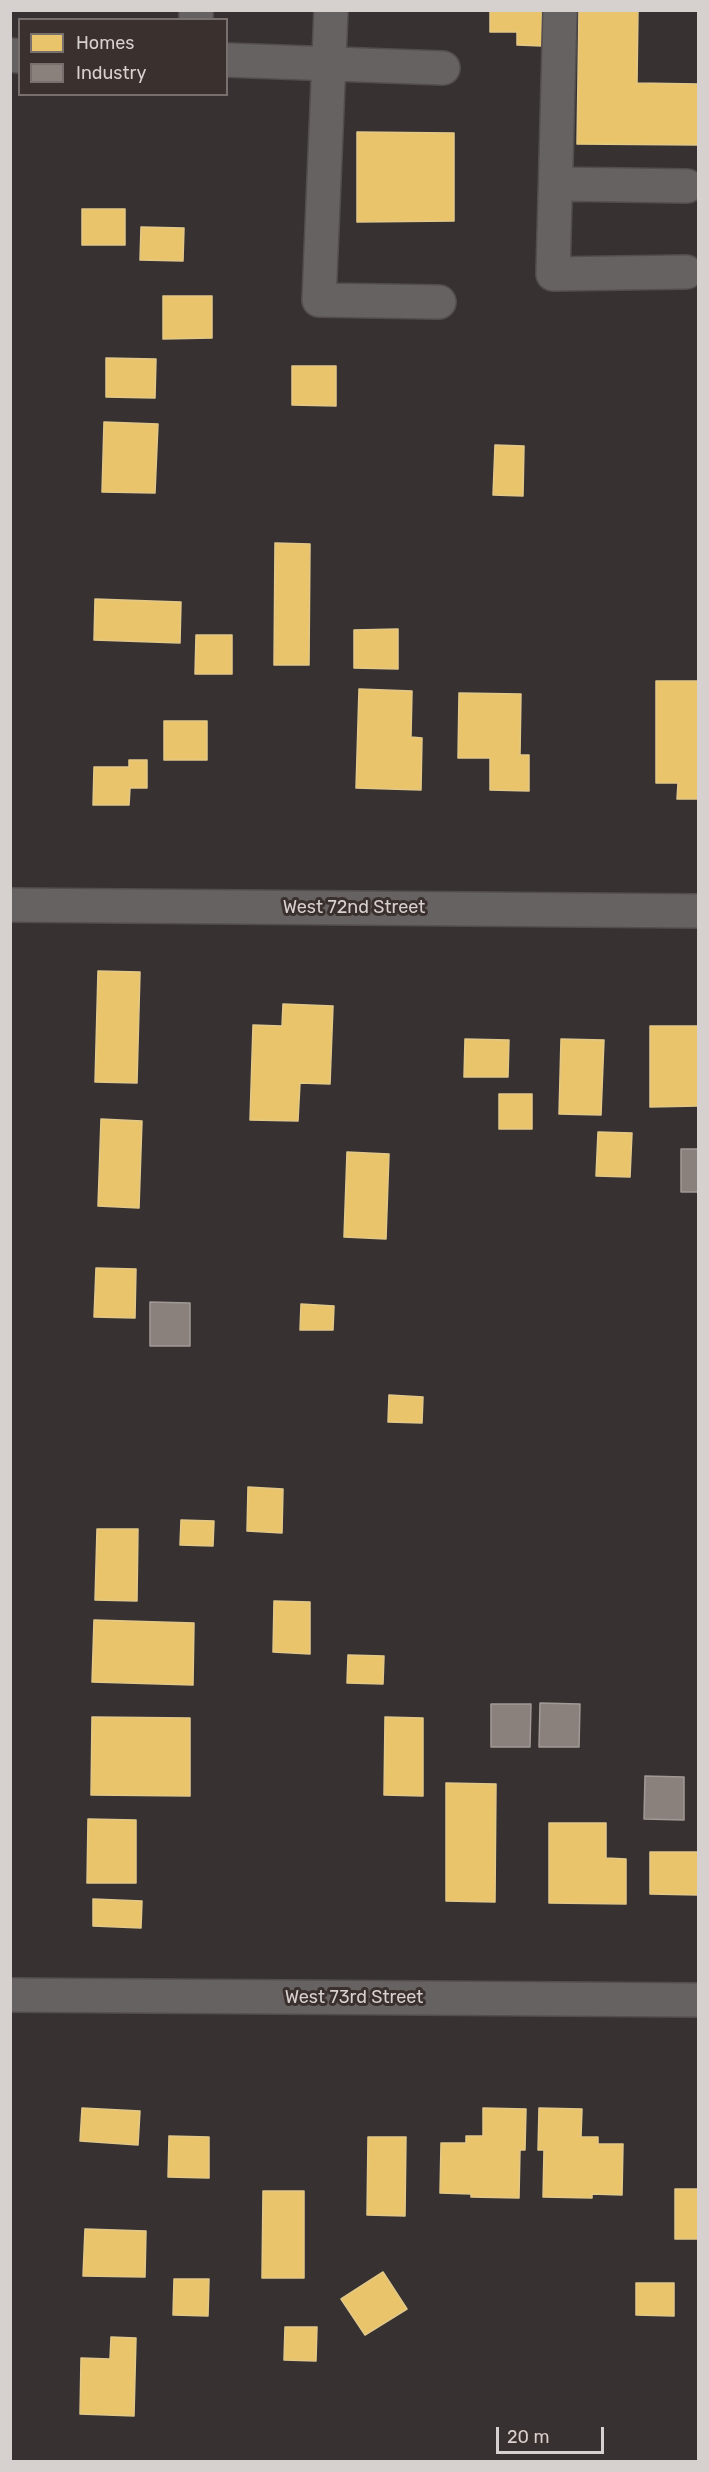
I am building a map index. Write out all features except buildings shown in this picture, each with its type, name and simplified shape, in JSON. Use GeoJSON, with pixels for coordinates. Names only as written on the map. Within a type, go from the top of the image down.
{"type":"FeatureCollection","features":[{"type":"Feature","properties":{"kind":"street"},"geometry":{"type":"LineString","coordinates":[[331,10],[319,300],[439,302]]}},
{"type":"Feature","properties":{"kind":"street"},"geometry":{"type":"LineString","coordinates":[[560,10],[553,274],[686,272]]}},
{"type":"Feature","properties":{"kind":"street"},"geometry":{"type":"LineString","coordinates":[[228,60],[443,68]]}},
{"type":"Feature","properties":{"kind":"street"},"geometry":{"type":"LineString","coordinates":[[556,184],[687,186]]}},
{"type":"Feature","properties":{"kind":"street","name":"West 72nd Street"},"geometry":{"type":"LineString","coordinates":[[10,905],[699,911]]}},
{"type":"Feature","properties":{"kind":"street","name":"West 73rd Street"},"geometry":{"type":"LineString","coordinates":[[10,1995],[699,2000]]}}]}
